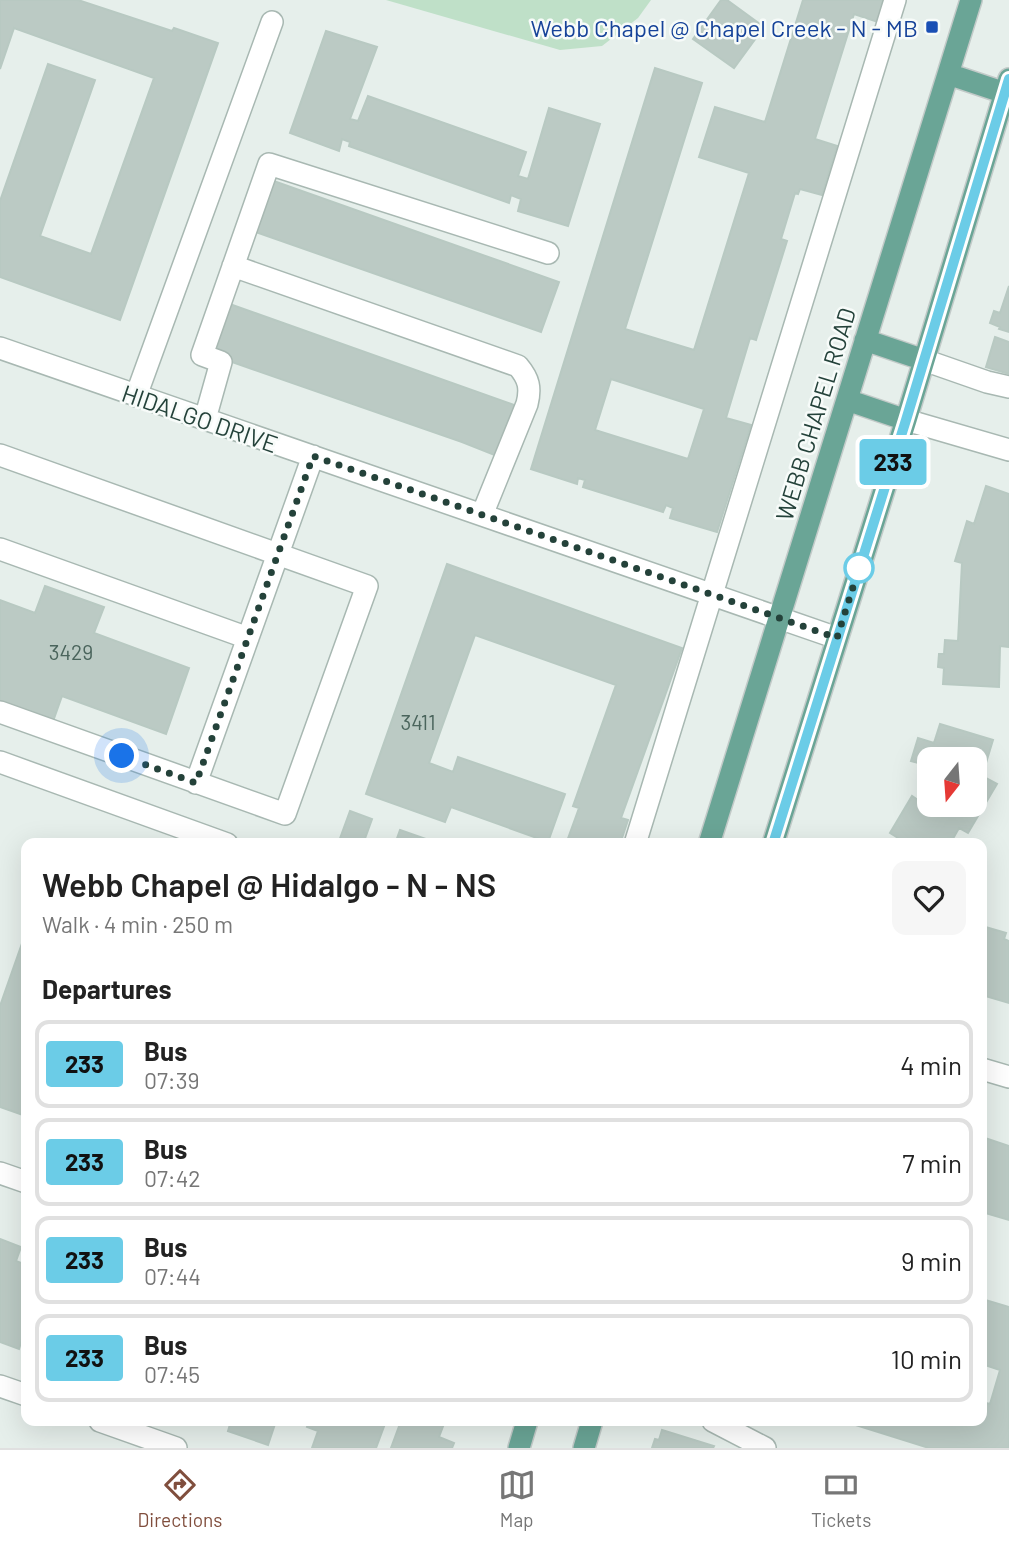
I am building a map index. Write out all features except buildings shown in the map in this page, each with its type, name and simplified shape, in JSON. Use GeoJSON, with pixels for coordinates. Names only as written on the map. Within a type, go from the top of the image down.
{"type":"FeatureCollection","features":[{"type":"Feature","properties":{"kind":"main road","name":"WEBB CHAPEL ROAD"},"geometry":{"type":"LineString","coordinates":[[711,838],[971,0]]}},
{"type":"Feature","properties":{"kind":"main road"},"geometry":{"type":"LineString","coordinates":[[775,838],[1008,91],[947,74]]}},
{"type":"Feature","properties":{"kind":"main road"},"geometry":{"type":"LineString","coordinates":[[865,340],[924,360]]}},
{"type":"Feature","properties":{"kind":"main road"},"geometry":{"type":"LineString","coordinates":[[846,400],[906,420]]}},
{"type":"Feature","properties":{"kind":"main road"},"geometry":{"type":"LineString","coordinates":[[519,1448],[526,1426]]}},
{"type":"Feature","properties":{"kind":"main road"},"geometry":{"type":"LineString","coordinates":[[584,1448],[591,1426]]}},
{"type":"Feature","properties":{"kind":"street"},"geometry":{"type":"LineString","coordinates":[[637,838],[895,0]]}},
{"type":"Feature","properties":{"kind":"street"},"geometry":{"type":"LineString","coordinates":[[136,396],[272,22]]}},
{"type":"Feature","properties":{"kind":"street"},"geometry":{"type":"LineString","coordinates":[[205,419],[221,362],[202,355],[269,164],[548,253]]}},
{"type":"Feature","properties":{"kind":"street"},"geometry":{"type":"LineString","coordinates":[[233,266],[518,366],[527,377],[530,390],[527,404],[482,515]]}},
{"type":"Feature","properties":{"kind":"street","name":"HIDALGO DRIVE"},"geometry":{"type":"LineString","coordinates":[[0,348],[837,638]]}},
{"type":"Feature","properties":{"kind":"street"},"geometry":{"type":"LineString","coordinates":[[924,360],[1009,387]]}},
{"type":"Feature","properties":{"kind":"street"},"geometry":{"type":"LineString","coordinates":[[906,420],[1009,450]]}},
{"type":"Feature","properties":{"kind":"street"},"geometry":{"type":"LineString","coordinates":[[0,455],[367,586],[285,814],[0,712]]}},
{"type":"Feature","properties":{"kind":"street"},"geometry":{"type":"LineString","coordinates":[[196,783],[313,456]]}},
{"type":"Feature","properties":{"kind":"street"},"geometry":{"type":"LineString","coordinates":[[0,549],[248,638]]}},
{"type":"Feature","properties":{"kind":"street"},"geometry":{"type":"LineString","coordinates":[[0,762],[211,838]]}},
{"type":"Feature","properties":{"kind":"street"},"geometry":{"type":"LineString","coordinates":[[987,1070],[1009,1077]]}},
{"type":"Feature","properties":{"kind":"street"},"geometry":{"type":"LineString","coordinates":[[0,1173],[21,1180]]}},
{"type":"Feature","properties":{"kind":"street"},"geometry":{"type":"LineString","coordinates":[[0,1385],[21,1393]]}},
{"type":"Feature","properties":{"kind":"street"},"geometry":{"type":"LineString","coordinates":[[114,1426],[176,1448]]}},
{"type":"Feature","properties":{"kind":"street"},"geometry":{"type":"LineString","coordinates":[[723,1426],[765,1448]]}},
{"type":"Feature","properties":{"kind":"green space"},"geometry":{"type":"Polygon","coordinates":[[[386,0],[651,0],[638,18],[602,46],[560,50],[386,0]]]}},
{"type":"Feature","properties":{"kind":"bus line","name":"233"},"geometry":{"type":"LineString","coordinates":[[775,838],[1009,79]]}},
{"type":"Feature","properties":{"kind":"place","name":"Webb Chapel @ Chapel Creek - N - MB"},"geometry":{"type":"Point","coordinates":[932,27]}},
{"type":"Feature","properties":{"kind":"route"},"geometry":{"type":"LineString","coordinates":[[122,756],[196,783],[313,456],[837,638],[860,565],[859,568]]}}]}
